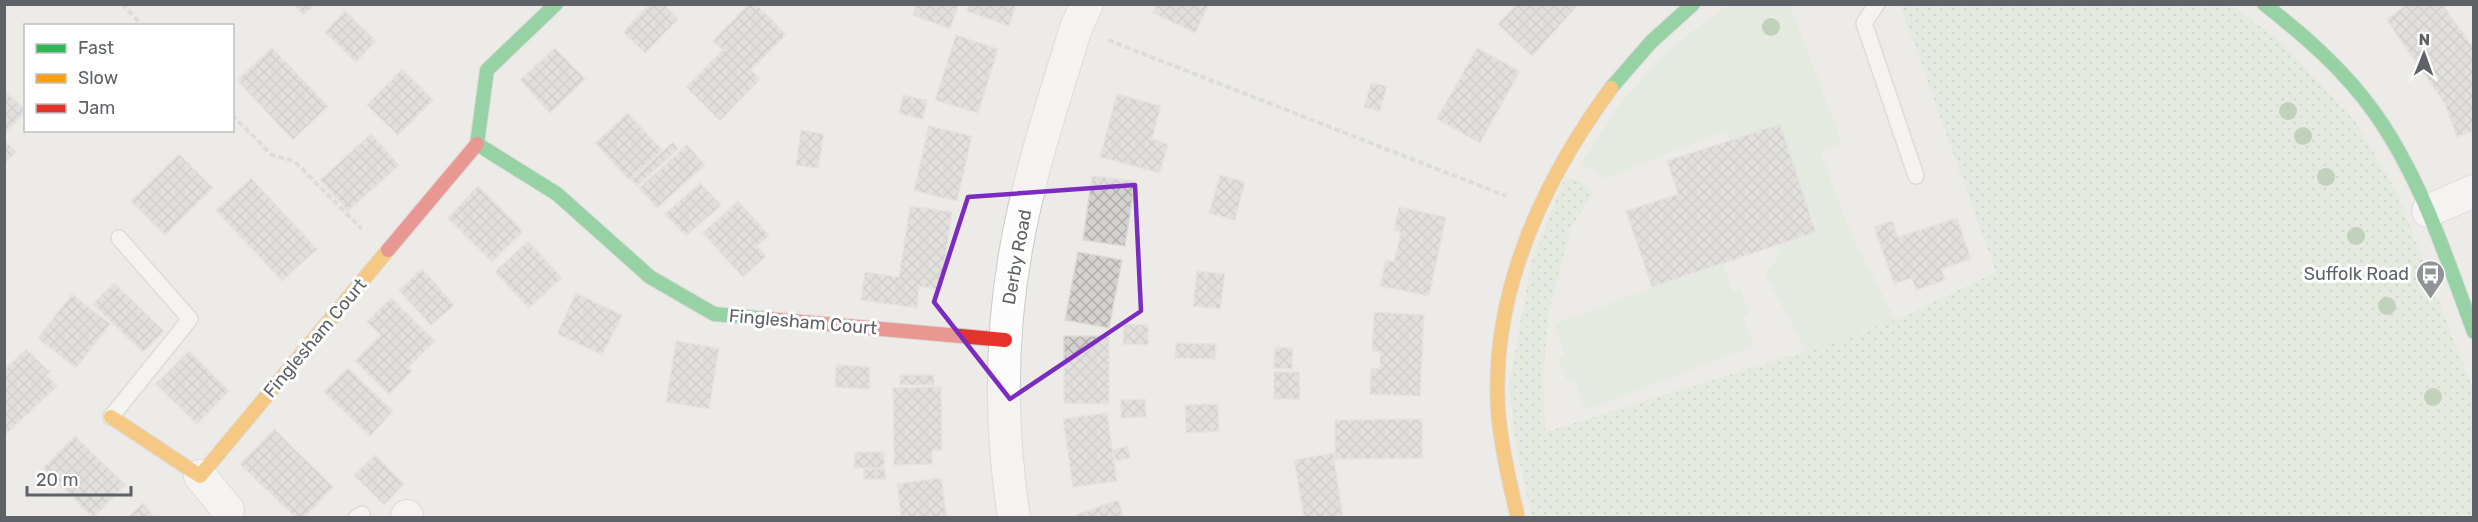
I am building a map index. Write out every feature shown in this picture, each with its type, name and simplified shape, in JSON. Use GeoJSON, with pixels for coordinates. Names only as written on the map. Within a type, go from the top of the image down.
{"type":"FeatureCollection","features":[{"type":"Feature","properties":{"kind":"street"},"geometry":{"type":"LineString","coordinates":[[477,144],[487,70],[556,4]]}},
{"type":"Feature","properties":{"kind":"street"},"geometry":{"type":"LineString","coordinates":[[1518,518],[1502,440],[1498,393],[1499,365],[1514,281],[1537,209],[1571,140],[1600,98],[1662,30],[1693,4]]}},
{"type":"Feature","properties":{"kind":"street"},"geometry":{"type":"LineString","coordinates":[[2264,4],[2338,69],[2364,100],[2400,153],[2428,211],[2474,332]]}},
{"type":"Feature","properties":{"kind":"street","name":"Derby Road"},"geometry":{"type":"LineString","coordinates":[[1014,518],[1003,436],[1005,340],[1017,244],[1029,185],[1082,16]]}},
{"type":"Feature","properties":{"kind":"street","name":"Finglesham Court"},"geometry":{"type":"LineString","coordinates":[[200,476],[477,144],[557,194],[650,276],[714,314],[1005,340]]}},
{"type":"Feature","properties":{"kind":"street"},"geometry":{"type":"LineString","coordinates":[[2428,211],[2474,191]]}},
{"type":"Feature","properties":{"kind":"street"},"geometry":{"type":"LineString","coordinates":[[111,417],[200,476],[233,514]]}},
{"type":"Feature","properties":{"kind":"lane"},"geometry":{"type":"LineString","coordinates":[[1877,4],[1864,23],[1916,176]]}},
{"type":"Feature","properties":{"kind":"lane"},"geometry":{"type":"LineString","coordinates":[[111,417],[190,319],[119,238]]}},
{"type":"Feature","properties":{"kind":"path"},"geometry":{"type":"LineString","coordinates":[[122,4],[141,24]]}},
{"type":"Feature","properties":{"kind":"path"},"geometry":{"type":"LineString","coordinates":[[1082,16],[1537,209]]}},
{"type":"Feature","properties":{"kind":"path"},"geometry":{"type":"LineString","coordinates":[[234,117],[272,155],[294,161],[386,253]]}},
{"type":"Feature","properties":{"kind":"highlighted area"},"geometry":{"type":"Polygon","coordinates":[[[1135,185],[1141,311],[1010,399],[934,302],[968,197],[1135,185]]]}},
{"type":"Feature","properties":{"kind":"green space"},"geometry":{"type":"Polygon","coordinates":[[[1728,5],[1790,5],[1842,143],[1820,151],[1853,239],[1896,320],[1806,351],[1765,274],[1780,255],[1777,243],[1817,227],[1778,127],[1731,144],[1726,131],[1605,178],[1581,164],[1624,99],[1674,45],[1728,5]]]}},
{"type":"Feature","properties":{"kind":"green space"},"geometry":{"type":"Polygon","coordinates":[[[1900,5],[2230,5],[2278,39],[2355,121],[2397,193],[2473,390],[2473,517],[1533,518],[1516,448],[1509,384],[1531,264],[1565,177],[1587,184],[1593,194],[1571,227],[1549,312],[1543,374],[1545,432],[1806,351],[1896,320],[1996,272],[1900,5]]]}},
{"type":"Feature","properties":{"kind":"green space"},"geometry":{"type":"Polygon","coordinates":[[[1722,262],[1733,291],[1740,289],[1749,314],[1743,317],[1754,346],[1585,410],[1574,378],[1567,380],[1558,357],[1565,354],[1554,324],[1722,262]]]}},
{"type":"Feature","properties":{"kind":"building"},"geometry":{"type":"Polygon","coordinates":[[[293,4],[313,4],[314,5],[304,15],[293,4]]]}},
{"type":"Feature","properties":{"kind":"building"},"geometry":{"type":"Polygon","coordinates":[[[650,4],[664,4],[678,19],[645,53],[623,32],[650,4]]]}},
{"type":"Feature","properties":{"kind":"building"},"geometry":{"type":"Polygon","coordinates":[[[749,4],[756,4],[786,35],[751,70],[760,79],[720,121],[686,87],[723,50],[713,41],[749,4]]]}},
{"type":"Feature","properties":{"kind":"building"},"geometry":{"type":"Polygon","coordinates":[[[917,4],[959,4],[950,29],[913,15],[917,4]]]}},
{"type":"Feature","properties":{"kind":"building"},"geometry":{"type":"Polygon","coordinates":[[[969,4],[1016,4],[1009,26],[967,11],[969,4]]]}},
{"type":"Feature","properties":{"kind":"building"},"geometry":{"type":"Polygon","coordinates":[[[1157,4],[1209,4],[1195,33],[1153,13],[1157,4]]]}},
{"type":"Feature","properties":{"kind":"building"},"geometry":{"type":"Polygon","coordinates":[[[1517,4],[1579,4],[1532,56],[1498,24],[1517,4]]]}},
{"type":"Feature","properties":{"kind":"building"},"geometry":{"type":"Polygon","coordinates":[[[2408,4],[2442,4],[2474,49],[2474,131],[2457,137],[2445,104],[2388,22],[2387,19],[2408,4]]]}},
{"type":"Feature","properties":{"kind":"building"},"geometry":{"type":"Polygon","coordinates":[[[345,11],[376,41],[356,62],[325,32],[345,11]]]}},
{"type":"Feature","properties":{"kind":"building"},"geometry":{"type":"Polygon","coordinates":[[[956,35],[998,49],[978,113],[935,100],[956,35]]]}},
{"type":"Feature","properties":{"kind":"building"},"geometry":{"type":"Polygon","coordinates":[[[272,48],[328,106],[293,140],[237,80],[272,48]]]}},
{"type":"Feature","properties":{"kind":"building"},"geometry":{"type":"Polygon","coordinates":[[[555,48],[585,79],[550,113],[520,80],[555,48]]]}},
{"type":"Feature","properties":{"kind":"building"},"geometry":{"type":"Polygon","coordinates":[[[1477,48],[1520,71],[1480,143],[1437,119],[1477,48]]]}},
{"type":"Feature","properties":{"kind":"building"},"geometry":{"type":"Polygon","coordinates":[[[402,69],[433,100],[398,135],[367,105],[402,69]]]}},
{"type":"Feature","properties":{"kind":"building"},"geometry":{"type":"Polygon","coordinates":[[[1371,83],[1387,86],[1380,111],[1364,107],[1371,83]]]}},
{"type":"Feature","properties":{"kind":"building"},"geometry":{"type":"Polygon","coordinates":[[[4,90],[24,109],[24,113],[4,134],[4,90]]]}},
{"type":"Feature","properties":{"kind":"building"},"geometry":{"type":"Polygon","coordinates":[[[1117,94],[1161,106],[1152,139],[1168,144],[1160,173],[1100,157],[1117,94]]]}},
{"type":"Feature","properties":{"kind":"building"},"geometry":{"type":"Polygon","coordinates":[[[903,95],[927,100],[923,119],[899,114],[903,95]]]}},
{"type":"Feature","properties":{"kind":"building"},"geometry":{"type":"Polygon","coordinates":[[[628,113],[662,150],[629,180],[595,143],[628,113]]]}},
{"type":"Feature","properties":{"kind":"building"},"geometry":{"type":"Polygon","coordinates":[[[1780,124],[1816,232],[1652,287],[1626,211],[1678,194],[1667,161],[1780,124]]]}},
{"type":"Feature","properties":{"kind":"building"},"geometry":{"type":"Polygon","coordinates":[[[929,126],[972,136],[957,201],[914,191],[929,126]]]}},
{"type":"Feature","properties":{"kind":"building"},"geometry":{"type":"Polygon","coordinates":[[[801,130],[824,134],[818,168],[796,165],[801,130]]]}},
{"type":"Feature","properties":{"kind":"building"},"geometry":{"type":"Polygon","coordinates":[[[371,134],[399,165],[348,211],[320,180],[371,134]]]}},
{"type":"Feature","properties":{"kind":"building"},"geometry":{"type":"Polygon","coordinates":[[[4,140],[16,152],[4,164],[4,140]]]}},
{"type":"Feature","properties":{"kind":"building"},"geometry":{"type":"Polygon","coordinates":[[[673,142],[678,149],[637,186],[631,180],[673,142]]]}},
{"type":"Feature","properties":{"kind":"building"},"geometry":{"type":"Polygon","coordinates":[[[687,145],[705,165],[657,208],[639,188],[687,145]]]}},
{"type":"Feature","properties":{"kind":"building"},"geometry":{"type":"Polygon","coordinates":[[[179,154],[213,188],[165,235],[131,201],[179,154]]]}},
{"type":"Feature","properties":{"kind":"building"},"geometry":{"type":"Polygon","coordinates":[[[1220,175],[1245,182],[1235,220],[1209,213],[1220,175]]]}},
{"type":"Feature","properties":{"kind":"building"},"geometry":{"type":"Polygon","coordinates":[[[1092,176],[1135,181],[1125,246],[1083,240],[1092,176]]]}},
{"type":"Feature","properties":{"kind":"building"},"geometry":{"type":"Polygon","coordinates":[[[251,178],[317,249],[282,281],[216,210],[251,178]]]}},
{"type":"Feature","properties":{"kind":"building"},"geometry":{"type":"Polygon","coordinates":[[[700,183],[721,205],[686,236],[665,214],[700,183]]]}},
{"type":"Feature","properties":{"kind":"building"},"geometry":{"type":"Polygon","coordinates":[[[478,186],[523,231],[492,262],[448,218],[478,186]]]}},
{"type":"Feature","properties":{"kind":"building"},"geometry":{"type":"Polygon","coordinates":[[[738,201],[769,235],[757,246],[766,256],[743,277],[703,233],[738,201]]]}},
{"type":"Feature","properties":{"kind":"building"},"geometry":{"type":"Polygon","coordinates":[[[910,206],[952,212],[941,290],[919,286],[917,308],[861,300],[865,272],[899,277],[910,206]]]}},
{"type":"Feature","properties":{"kind":"building"},"geometry":{"type":"Polygon","coordinates":[[[1399,207],[1446,217],[1429,296],[1380,286],[1386,260],[1394,262],[1401,232],[1394,230],[1399,207]]]}},
{"type":"Feature","properties":{"kind":"building"},"geometry":{"type":"Polygon","coordinates":[[[1957,218],[1971,259],[1941,269],[1945,280],[1916,290],[1912,278],[1894,284],[1874,227],[1892,221],[1898,237],[1957,218]]]}},
{"type":"Feature","properties":{"kind":"building"},"geometry":{"type":"Polygon","coordinates":[[[528,241],[562,278],[529,308],[495,272],[528,241]]]}},
{"type":"Feature","properties":{"kind":"building"},"geometry":{"type":"Polygon","coordinates":[[[1078,252],[1122,260],[1109,328],[1065,320],[1078,252]]]}},
{"type":"Feature","properties":{"kind":"building"},"geometry":{"type":"Polygon","coordinates":[[[422,269],[454,305],[431,325],[399,290],[422,269]]]}},
{"type":"Feature","properties":{"kind":"building"},"geometry":{"type":"Polygon","coordinates":[[[1197,271],[1225,274],[1220,309],[1193,306],[1197,271]]]}},
{"type":"Feature","properties":{"kind":"building"},"geometry":{"type":"Polygon","coordinates":[[[114,283],[164,331],[143,352],[93,304],[114,283]]]}},
{"type":"Feature","properties":{"kind":"building"},"geometry":{"type":"Polygon","coordinates":[[[576,293],[622,315],[602,355],[557,334],[576,293]]]}},
{"type":"Feature","properties":{"kind":"building"},"geometry":{"type":"Polygon","coordinates":[[[72,294],[110,324],[76,368],[38,338],[72,294]]]}},
{"type":"Feature","properties":{"kind":"building"},"geometry":{"type":"Polygon","coordinates":[[[391,298],[435,341],[408,367],[412,371],[389,394],[355,361],[381,335],[367,322],[391,298]]]}},
{"type":"Feature","properties":{"kind":"building"},"geometry":{"type":"Polygon","coordinates":[[[1374,312],[1424,315],[1420,396],[1370,394],[1371,368],[1380,369],[1380,351],[1372,351],[1374,312]]]}},
{"type":"Feature","properties":{"kind":"building"},"geometry":{"type":"Polygon","coordinates":[[[1124,324],[1148,325],[1148,345],[1123,344],[1124,324]]]}},
{"type":"Feature","properties":{"kind":"building"},"geometry":{"type":"Polygon","coordinates":[[[1064,336],[1109,336],[1109,404],[1064,403],[1064,336]]]}},
{"type":"Feature","properties":{"kind":"building"},"geometry":{"type":"Polygon","coordinates":[[[676,341],[719,348],[709,409],[666,402],[676,341]]]}},
{"type":"Feature","properties":{"kind":"building"},"geometry":{"type":"Polygon","coordinates":[[[1176,343],[1216,344],[1215,359],[1175,358],[1176,343]]]}},
{"type":"Feature","properties":{"kind":"building"},"geometry":{"type":"Polygon","coordinates":[[[1275,347],[1293,348],[1292,369],[1274,368],[1275,347]]]}},
{"type":"Feature","properties":{"kind":"building"},"geometry":{"type":"Polygon","coordinates":[[[26,349],[47,370],[51,371],[46,375],[57,386],[4,436],[4,370],[26,349]]]}},
{"type":"Feature","properties":{"kind":"building"},"geometry":{"type":"Polygon","coordinates":[[[189,351],[229,391],[197,424],[156,384],[189,351]]]}},
{"type":"Feature","properties":{"kind":"building"},"geometry":{"type":"Polygon","coordinates":[[[836,365],[870,367],[869,389],[835,387],[836,365]]]}},
{"type":"Feature","properties":{"kind":"building"},"geometry":{"type":"Polygon","coordinates":[[[348,368],[393,411],[370,436],[324,392],[348,368]]]}},
{"type":"Feature","properties":{"kind":"building"},"geometry":{"type":"Polygon","coordinates":[[[1274,372],[1299,372],[1300,399],[1274,399],[1274,372]]]}},
{"type":"Feature","properties":{"kind":"building"},"geometry":{"type":"Polygon","coordinates":[[[900,375],[934,375],[934,385],[900,385],[900,375]]]}},
{"type":"Feature","properties":{"kind":"building"},"geometry":{"type":"Polygon","coordinates":[[[941,387],[942,450],[932,450],[932,464],[894,465],[893,388],[941,387]]]}},
{"type":"Feature","properties":{"kind":"building"},"geometry":{"type":"Polygon","coordinates":[[[1145,399],[1146,417],[1121,418],[1121,400],[1145,399]]]}},
{"type":"Feature","properties":{"kind":"building"},"geometry":{"type":"Polygon","coordinates":[[[1218,404],[1219,431],[1186,433],[1185,405],[1218,404]]]}},
{"type":"Feature","properties":{"kind":"building"},"geometry":{"type":"Polygon","coordinates":[[[1107,413],[1117,481],[1073,487],[1063,419],[1107,413]]]}},
{"type":"Feature","properties":{"kind":"building"},"geometry":{"type":"Polygon","coordinates":[[[1422,419],[1422,458],[1335,459],[1335,420],[1422,419]]]}},
{"type":"Feature","properties":{"kind":"building"},"geometry":{"type":"Polygon","coordinates":[[[274,429],[333,487],[304,518],[296,518],[240,464],[274,429]]]}},
{"type":"Feature","properties":{"kind":"building"},"geometry":{"type":"Polygon","coordinates":[[[75,436],[125,485],[93,518],[43,468],[75,436]]]}},
{"type":"Feature","properties":{"kind":"building"},"geometry":{"type":"Polygon","coordinates":[[[1128,446],[1130,458],[1116,461],[1113,450],[1128,446]]]}},
{"type":"Feature","properties":{"kind":"building"},"geometry":{"type":"Polygon","coordinates":[[[855,452],[884,452],[884,468],[854,468],[855,452]]]}},
{"type":"Feature","properties":{"kind":"building"},"geometry":{"type":"Polygon","coordinates":[[[1333,453],[1343,518],[1304,518],[1294,460],[1333,453]]]}},
{"type":"Feature","properties":{"kind":"building"},"geometry":{"type":"Polygon","coordinates":[[[375,455],[404,484],[384,505],[354,475],[375,455]]]}},
{"type":"Feature","properties":{"kind":"building"},"geometry":{"type":"Polygon","coordinates":[[[864,469],[885,469],[885,479],[864,479],[864,469]]]}},
{"type":"Feature","properties":{"kind":"building"},"geometry":{"type":"Polygon","coordinates":[[[941,478],[947,518],[901,518],[897,484],[941,478]]]}},
{"type":"Feature","properties":{"kind":"building"},"geometry":{"type":"Polygon","coordinates":[[[1118,500],[1124,518],[1077,518],[1076,515],[1118,500]]]}},
{"type":"Feature","properties":{"kind":"building"},"geometry":{"type":"Polygon","coordinates":[[[143,503],[155,518],[127,518],[143,503]]]}},
{"type":"Feature","properties":{"kind":"traffic: fast"},"geometry":{"type":"LineString","coordinates":[[556,4],[487,70],[477,144],[557,194],[650,277],[714,314],[769,319]]}},
{"type":"Feature","properties":{"kind":"traffic: fast"},"geometry":{"type":"LineString","coordinates":[[1611,88],[1651,42],[1693,4]]}},
{"type":"Feature","properties":{"kind":"traffic: fast"},"geometry":{"type":"LineString","coordinates":[[2264,4],[2309,41],[2337,68],[2374,112],[2391,137],[2431,219],[2474,332]]}},
{"type":"Feature","properties":{"kind":"traffic: slow"},"geometry":{"type":"LineString","coordinates":[[1518,518],[1506,464],[1498,410],[1498,366],[1503,323],[1526,239],[1544,199],[1586,124],[1611,88]]}},
{"type":"Feature","properties":{"kind":"traffic: slow"},"geometry":{"type":"LineString","coordinates":[[111,417],[200,476],[388,250]]}},
{"type":"Feature","properties":{"kind":"traffic: jam"},"geometry":{"type":"LineString","coordinates":[[388,250],[477,144]]}},
{"type":"Feature","properties":{"kind":"traffic: jam"},"geometry":{"type":"LineString","coordinates":[[769,319],[1005,340]]}},
{"type":"Feature","properties":{"kind":"place","name":"Suffolk Road"},"geometry":{"type":"Point","coordinates":[2430,300]}}]}
